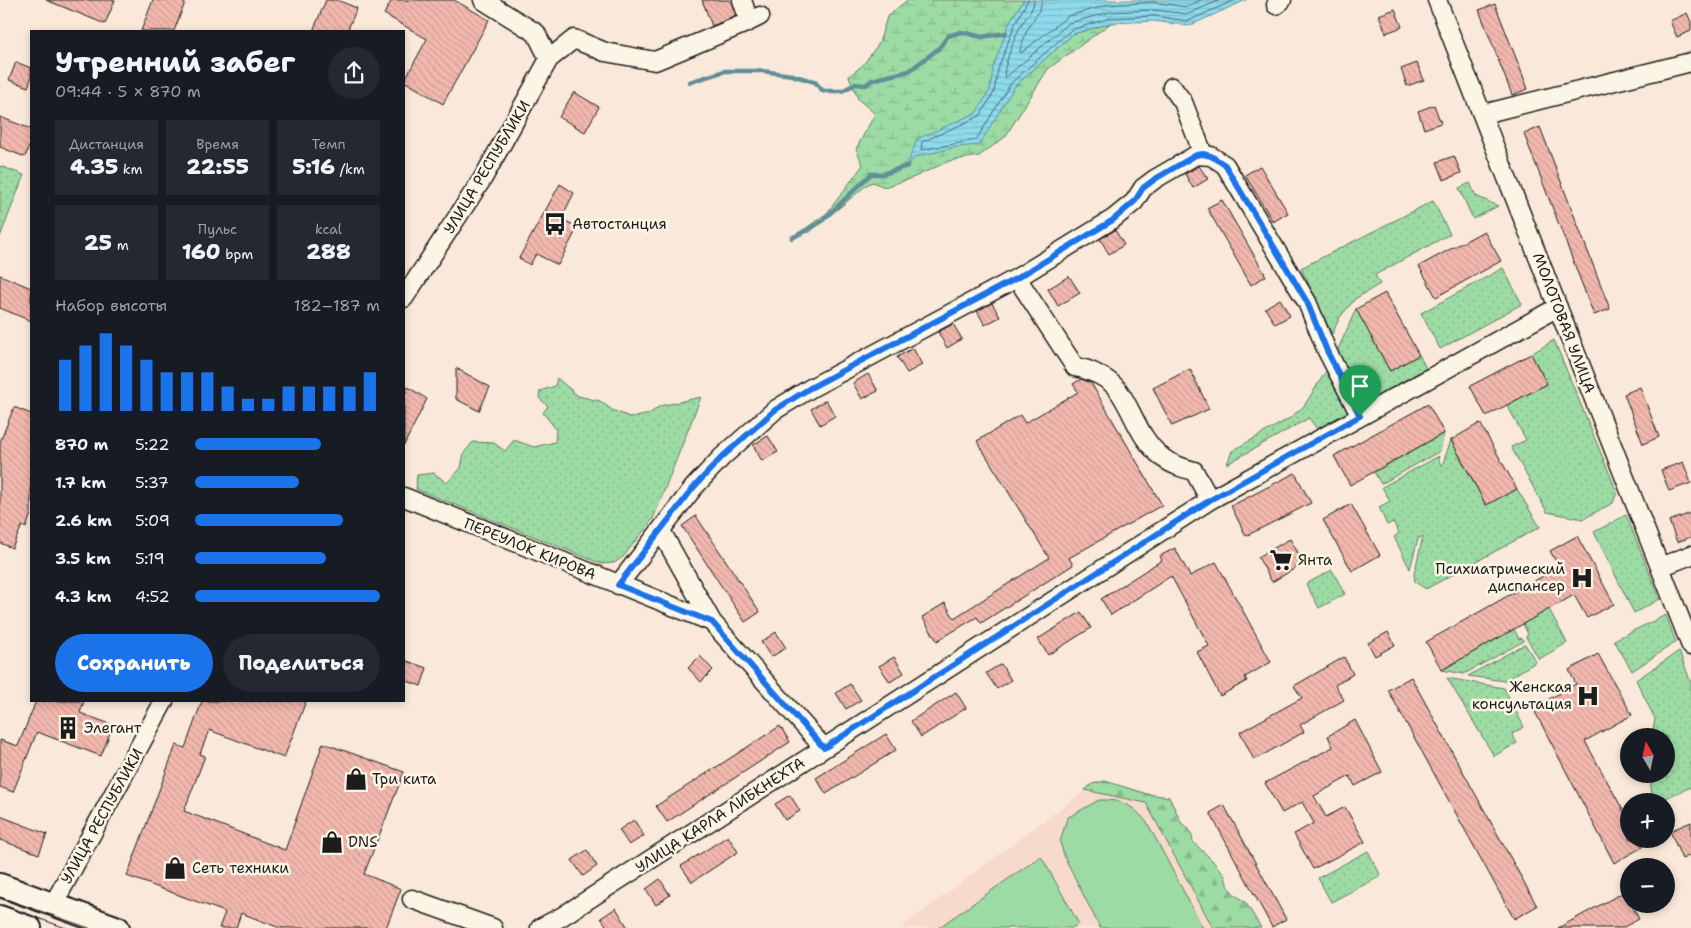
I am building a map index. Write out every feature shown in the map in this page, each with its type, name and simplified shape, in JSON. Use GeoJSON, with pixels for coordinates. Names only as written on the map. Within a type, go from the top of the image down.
{"type":"FeatureCollection","features":[{"type":"Feature","properties":{"kind":"main road"},"geometry":{"type":"LineString","coordinates":[[0,885],[118,928]]}},
{"type":"Feature","properties":{"kind":"main road"},"geometry":{"type":"LineString","coordinates":[[43,928],[53,905]]}},
{"type":"Feature","properties":{"kind":"main road"},"geometry":{"type":"LineString","coordinates":[[0,917],[30,928]]}},
{"type":"Feature","properties":{"kind":"street"},"geometry":{"type":"LineString","coordinates":[[483,0],[536,33],[550,59],[574,39],[605,52],[655,61],[753,19],[747,15],[742,0]]}},
{"type":"Feature","properties":{"kind":"street","name":"МОЛОТОВАЯ УЛИЦА"},"geometry":{"type":"LineString","coordinates":[[1436,0],[1483,114],[1691,646]]}},
{"type":"Feature","properties":{"kind":"street","name":"УЛИЦА РЕСПУБЛИКИ"},"geometry":{"type":"LineString","coordinates":[[405,296],[483,178],[550,59]]}},
{"type":"Feature","properties":{"kind":"street"},"geometry":{"type":"LineString","coordinates":[[1483,114],[1691,62]]}},
{"type":"Feature","properties":{"kind":"street"},"geometry":{"type":"LineString","coordinates":[[1172,87],[1183,102],[1203,154]]}},
{"type":"Feature","properties":{"kind":"street"},"geometry":{"type":"LineString","coordinates":[[618,585],[694,487],[722,457],[775,410],[810,388],[1017,278],[1113,220],[1134,202],[1143,188],[1196,155],[1203,154],[1219,160],[1230,173],[1307,302],[1327,351],[1360,416]]}},
{"type":"Feature","properties":{"kind":"street"},"geometry":{"type":"LineString","coordinates":[[1017,278],[1075,367],[1089,369],[1118,390],[1138,429],[1162,457],[1175,465],[1194,471],[1210,500]]}},
{"type":"Feature","properties":{"kind":"street","name":"УЛИЦА КАРЛА ЛИБКНЕХТА"},"geometry":{"type":"LineString","coordinates":[[540,928],[561,923],[824,748],[1210,500],[1558,307]]}},
{"type":"Feature","properties":{"kind":"street","name":"ПЕРЕУЛОК КИРОВА"},"geometry":{"type":"LineString","coordinates":[[405,497],[712,622]]}},
{"type":"Feature","properties":{"kind":"street","name":"ПЕРЕУЛОК КИРОВА"},"geometry":{"type":"LineString","coordinates":[[661,531],[712,622],[824,748]]}},
{"type":"Feature","properties":{"kind":"street"},"geometry":{"type":"LineString","coordinates":[[1660,567],[1691,555]]}},
{"type":"Feature","properties":{"kind":"street","name":"УЛИЦА РЕСПУБЛИКИ"},"geometry":{"type":"LineString","coordinates":[[53,905],[163,702]]}},
{"type":"Feature","properties":{"kind":"street"},"geometry":{"type":"LineString","coordinates":[[412,899],[493,928]]}},
{"type":"Feature","properties":{"kind":"shaded area"},"geometry":{"type":"Polygon","coordinates":[[[1085,790],[1146,803],[1213,928],[900,928],[1085,790]]]}},
{"type":"Feature","properties":{"kind":"green space"},"geometry":{"type":"Polygon","coordinates":[[[907,0],[1024,0],[1010,21],[1015,86],[1073,34],[1111,23],[1048,69],[1005,137],[979,156],[949,161],[910,179],[884,187],[873,182],[868,184],[810,232],[798,234],[827,213],[863,165],[856,149],[875,114],[858,99],[849,76],[863,65],[879,43],[887,17],[907,0]]]}},
{"type":"Feature","properties":{"kind":"green space"},"geometry":{"type":"Polygon","coordinates":[[[0,166],[24,175],[0,237],[0,166]]]}},
{"type":"Feature","properties":{"kind":"green space"},"geometry":{"type":"Polygon","coordinates":[[[1470,183],[1476,196],[1498,206],[1473,219],[1459,188],[1470,183]]]}},
{"type":"Feature","properties":{"kind":"green space"},"geometry":{"type":"Polygon","coordinates":[[[1433,201],[1450,234],[1375,275],[1380,284],[1355,299],[1340,317],[1332,334],[1301,268],[1433,201]]]}},
{"type":"Feature","properties":{"kind":"green space"},"geometry":{"type":"Polygon","coordinates":[[[1503,268],[1522,304],[1440,349],[1421,313],[1503,268]]]}},
{"type":"Feature","properties":{"kind":"green space"},"geometry":{"type":"Polygon","coordinates":[[[1356,309],[1390,371],[1419,355],[1426,368],[1361,405],[1335,356],[1356,309]]]}},
{"type":"Feature","properties":{"kind":"green space"},"geometry":{"type":"Polygon","coordinates":[[[1554,340],[1617,492],[1613,503],[1583,519],[1547,512],[1511,447],[1526,440],[1507,405],[1547,384],[1531,354],[1554,340]]]}},
{"type":"Feature","properties":{"kind":"green space"},"geometry":{"type":"Polygon","coordinates":[[[1330,365],[1353,410],[1317,429],[1309,418],[1227,464],[1232,451],[1290,418],[1304,406],[1330,365]]]}},
{"type":"Feature","properties":{"kind":"green space"},"geometry":{"type":"Polygon","coordinates":[[[557,378],[578,396],[600,401],[612,410],[632,418],[649,414],[660,406],[701,397],[653,519],[623,557],[614,563],[602,564],[416,489],[417,475],[434,473],[447,483],[461,468],[464,453],[473,442],[494,443],[505,451],[514,440],[534,447],[555,442],[556,429],[543,413],[548,406],[539,398],[540,391],[555,386],[557,378]]]}},
{"type":"Feature","properties":{"kind":"green space"},"geometry":{"type":"Polygon","coordinates":[[[1444,433],[1440,451],[1381,484],[1374,472],[1444,433]]]}},
{"type":"Feature","properties":{"kind":"green space"},"geometry":{"type":"Polygon","coordinates":[[[1451,440],[1486,505],[1517,489],[1540,527],[1426,589],[1415,582],[1414,574],[1423,536],[1418,539],[1410,569],[1394,537],[1399,533],[1393,522],[1387,525],[1379,507],[1390,501],[1382,487],[1439,456],[1438,459],[1442,466],[1451,440]]]}},
{"type":"Feature","properties":{"kind":"green space"},"geometry":{"type":"Polygon","coordinates":[[[1626,515],[1660,599],[1634,613],[1594,532],[1626,515]]]}},
{"type":"Feature","properties":{"kind":"green space"},"geometry":{"type":"Polygon","coordinates":[[[1332,570],[1345,594],[1319,608],[1306,584],[1332,570]]]}},
{"type":"Feature","properties":{"kind":"green space"},"geometry":{"type":"Polygon","coordinates":[[[1549,609],[1567,643],[1539,659],[1526,637],[1528,634],[1523,624],[1549,609]]]}},
{"type":"Feature","properties":{"kind":"green space"},"geometry":{"type":"Polygon","coordinates":[[[1666,615],[1676,642],[1632,671],[1614,640],[1666,615]]]}},
{"type":"Feature","properties":{"kind":"green space"},"geometry":{"type":"Polygon","coordinates":[[[1514,629],[1519,639],[1522,638],[1524,641],[1464,674],[1442,670],[1514,629]]]}},
{"type":"Feature","properties":{"kind":"green space"},"geometry":{"type":"Polygon","coordinates":[[[1525,644],[1536,662],[1504,681],[1468,676],[1525,644]]]}},
{"type":"Feature","properties":{"kind":"green space"},"geometry":{"type":"Polygon","coordinates":[[[1679,651],[1691,683],[1691,787],[1675,794],[1651,793],[1651,783],[1675,783],[1675,728],[1653,728],[1655,719],[1636,680],[1679,651]]]}},
{"type":"Feature","properties":{"kind":"green space"},"geometry":{"type":"Polygon","coordinates":[[[1447,678],[1504,688],[1524,727],[1512,734],[1517,743],[1494,756],[1447,678]]]}},
{"type":"Feature","properties":{"kind":"green space"},"geometry":{"type":"Polygon","coordinates":[[[1105,781],[1147,794],[1169,797],[1182,824],[1188,828],[1192,835],[1193,842],[1225,876],[1227,884],[1233,893],[1246,903],[1261,928],[1213,928],[1146,803],[1085,790],[1092,784],[1105,781]]]}},
{"type":"Feature","properties":{"kind":"green space"},"geometry":{"type":"Polygon","coordinates":[[[1099,800],[1121,802],[1133,808],[1148,824],[1203,928],[1100,928],[1064,856],[1060,842],[1067,818],[1099,800]]]}},
{"type":"Feature","properties":{"kind":"green space"},"geometry":{"type":"Polygon","coordinates":[[[1368,851],[1381,876],[1331,902],[1318,878],[1368,851]]]}},
{"type":"Feature","properties":{"kind":"green space"},"geometry":{"type":"Polygon","coordinates":[[[1041,856],[1079,924],[1072,928],[938,928],[1041,856]]]}},
{"type":"Feature","properties":{"kind":"water"},"geometry":{"type":"Polygon","coordinates":[[[1024,0],[1246,0],[1189,26],[1154,21],[1111,23],[1073,34],[1015,86],[979,145],[957,147],[915,157],[907,166],[917,139],[976,113],[990,90],[993,68],[1010,21],[1024,0]]]}},
{"type":"Feature","properties":{"kind":"building"},"geometry":{"type":"Polygon","coordinates":[[[46,0],[115,0],[105,24],[46,0]]]}},
{"type":"Feature","properties":{"kind":"building"},"geometry":{"type":"Polygon","coordinates":[[[153,0],[186,0],[174,30],[141,30],[153,0]]]}},
{"type":"Feature","properties":{"kind":"building"},"geometry":{"type":"Polygon","coordinates":[[[326,0],[337,0],[357,8],[347,30],[313,30],[326,0]]]}},
{"type":"Feature","properties":{"kind":"building"},"geometry":{"type":"Polygon","coordinates":[[[392,0],[454,0],[489,20],[443,104],[405,82],[427,39],[384,14],[392,0]]]}},
{"type":"Feature","properties":{"kind":"building"},"geometry":{"type":"Polygon","coordinates":[[[702,0],[730,0],[736,16],[712,26],[702,0]]]}},
{"type":"Feature","properties":{"kind":"building"},"geometry":{"type":"Polygon","coordinates":[[[1495,4],[1528,89],[1512,95],[1479,10],[1495,4]]]}},
{"type":"Feature","properties":{"kind":"building"},"geometry":{"type":"Polygon","coordinates":[[[1395,9],[1402,27],[1386,33],[1379,15],[1395,9]]]}},
{"type":"Feature","properties":{"kind":"building"},"geometry":{"type":"Polygon","coordinates":[[[1687,13],[1691,22],[1691,31],[1677,37],[1670,21],[1687,13]]]}},
{"type":"Feature","properties":{"kind":"building"},"geometry":{"type":"Polygon","coordinates":[[[16,62],[30,68],[28,87],[9,80],[16,62]]]}},
{"type":"Feature","properties":{"kind":"building"},"geometry":{"type":"Polygon","coordinates":[[[1417,63],[1424,80],[1407,86],[1401,69],[1417,63]]]}},
{"type":"Feature","properties":{"kind":"building"},"geometry":{"type":"Polygon","coordinates":[[[574,92],[599,107],[585,132],[559,117],[574,92]]]}},
{"type":"Feature","properties":{"kind":"building"},"geometry":{"type":"Polygon","coordinates":[[[1434,105],[1441,123],[1424,129],[1418,111],[1434,105]]]}},
{"type":"Feature","properties":{"kind":"building"},"geometry":{"type":"Polygon","coordinates":[[[0,117],[30,129],[30,144],[25,157],[0,147],[0,117]]]}},
{"type":"Feature","properties":{"kind":"building"},"geometry":{"type":"Polygon","coordinates":[[[1540,127],[1610,309],[1594,315],[1524,134],[1540,127]]]}},
{"type":"Feature","properties":{"kind":"building"},"geometry":{"type":"Polygon","coordinates":[[[1454,156],[1461,173],[1444,180],[1437,162],[1454,156]]]}},
{"type":"Feature","properties":{"kind":"building"},"geometry":{"type":"Polygon","coordinates":[[[1199,166],[1208,179],[1193,188],[1185,174],[1199,166]]]}},
{"type":"Feature","properties":{"kind":"building"},"geometry":{"type":"Polygon","coordinates":[[[1260,166],[1288,213],[1273,222],[1245,175],[1260,166]]]}},
{"type":"Feature","properties":{"kind":"building","name":"Автостанция"},"geometry":{"type":"Polygon","coordinates":[[[560,184],[574,193],[561,219],[578,227],[558,265],[536,254],[530,265],[519,258],[560,184]]]}},
{"type":"Feature","properties":{"kind":"building"},"geometry":{"type":"Polygon","coordinates":[[[1222,200],[1266,276],[1251,285],[1207,208],[1222,200]]]}},
{"type":"Feature","properties":{"kind":"building"},"geometry":{"type":"Polygon","coordinates":[[[1115,230],[1124,245],[1109,254],[1100,239],[1115,230]]]}},
{"type":"Feature","properties":{"kind":"building"},"geometry":{"type":"Polygon","coordinates":[[[1484,231],[1501,261],[1436,297],[1419,266],[1484,231]]]}},
{"type":"Feature","properties":{"kind":"building"},"geometry":{"type":"Polygon","coordinates":[[[0,275],[30,288],[30,321],[0,308],[0,275]]]}},
{"type":"Feature","properties":{"kind":"building"},"geometry":{"type":"Polygon","coordinates":[[[1069,276],[1080,293],[1058,306],[1048,289],[1069,276]]]}},
{"type":"Feature","properties":{"kind":"building"},"geometry":{"type":"Polygon","coordinates":[[[1385,293],[1419,355],[1390,371],[1356,309],[1385,293]]]}},
{"type":"Feature","properties":{"kind":"building"},"geometry":{"type":"Polygon","coordinates":[[[1280,299],[1290,316],[1275,324],[1265,308],[1280,299]]]}},
{"type":"Feature","properties":{"kind":"building"},"geometry":{"type":"Polygon","coordinates":[[[992,303],[1000,317],[985,325],[977,311],[992,303]]]}},
{"type":"Feature","properties":{"kind":"building"},"geometry":{"type":"Polygon","coordinates":[[[953,324],[962,339],[947,348],[938,332],[953,324]]]}},
{"type":"Feature","properties":{"kind":"building"},"geometry":{"type":"Polygon","coordinates":[[[913,348],[922,365],[907,373],[897,357],[913,348]]]}},
{"type":"Feature","properties":{"kind":"building"},"geometry":{"type":"Polygon","coordinates":[[[1531,354],[1547,384],[1486,416],[1470,386],[1531,354]]]}},
{"type":"Feature","properties":{"kind":"building"},"geometry":{"type":"Polygon","coordinates":[[[456,368],[490,387],[479,411],[456,399],[456,368]]]}},
{"type":"Feature","properties":{"kind":"building"},"geometry":{"type":"Polygon","coordinates":[[[1190,369],[1209,409],[1172,426],[1153,388],[1190,369]]]}},
{"type":"Feature","properties":{"kind":"building"},"geometry":{"type":"Polygon","coordinates":[[[868,374],[878,391],[862,399],[853,383],[868,374]]]}},
{"type":"Feature","properties":{"kind":"building"},"geometry":{"type":"Polygon","coordinates":[[[1081,379],[1091,383],[1162,505],[1069,558],[1073,565],[981,623],[977,617],[937,641],[922,617],[945,603],[954,618],[1049,558],[977,441],[1020,415],[1025,423],[1078,392],[1073,384],[1081,379]]]}},
{"type":"Feature","properties":{"kind":"building"},"geometry":{"type":"Polygon","coordinates":[[[408,387],[427,399],[405,443],[405,394],[408,387]]]}},
{"type":"Feature","properties":{"kind":"building"},"geometry":{"type":"Polygon","coordinates":[[[1640,387],[1659,437],[1643,444],[1624,394],[1640,387]]]}},
{"type":"Feature","properties":{"kind":"building"},"geometry":{"type":"Polygon","coordinates":[[[826,400],[835,416],[820,425],[811,409],[826,400]]]}},
{"type":"Feature","properties":{"kind":"building"},"geometry":{"type":"Polygon","coordinates":[[[1428,404],[1444,433],[1350,485],[1334,456],[1428,404]]]}},
{"type":"Feature","properties":{"kind":"building"},"geometry":{"type":"Polygon","coordinates":[[[14,407],[30,414],[30,517],[26,528],[22,526],[12,548],[0,543],[0,442],[14,407]]]}},
{"type":"Feature","properties":{"kind":"building"},"geometry":{"type":"Polygon","coordinates":[[[1480,423],[1517,489],[1486,505],[1451,440],[1480,423]]]}},
{"type":"Feature","properties":{"kind":"building"},"geometry":{"type":"Polygon","coordinates":[[[768,436],[778,452],[762,461],[753,445],[768,436]]]}},
{"type":"Feature","properties":{"kind":"building"},"geometry":{"type":"Polygon","coordinates":[[[1683,462],[1691,483],[1669,491],[1661,470],[1683,462]]]}},
{"type":"Feature","properties":{"kind":"building"},"geometry":{"type":"Polygon","coordinates":[[[1295,473],[1311,503],[1246,536],[1231,506],[1295,473]]]}},
{"type":"Feature","properties":{"kind":"building"},"geometry":{"type":"Polygon","coordinates":[[[1351,504],[1380,555],[1352,571],[1323,520],[1351,504]]]}},
{"type":"Feature","properties":{"kind":"building"},"geometry":{"type":"Polygon","coordinates":[[[1691,513],[1691,537],[1677,542],[1669,521],[1691,513]]]}},
{"type":"Feature","properties":{"kind":"building"},"geometry":{"type":"Polygon","coordinates":[[[696,516],[760,612],[745,622],[682,526],[696,516]]]}},
{"type":"Feature","properties":{"kind":"building"},"geometry":{"type":"Polygon","coordinates":[[[1577,536],[1614,604],[1587,618],[1574,595],[1442,670],[1426,642],[1559,567],[1550,551],[1577,536]]]}},
{"type":"Feature","properties":{"kind":"building","name":"Янта"},"geometry":{"type":"Polygon","coordinates":[[[1290,539],[1304,563],[1272,582],[1258,557],[1290,539]]]}},
{"type":"Feature","properties":{"kind":"building"},"geometry":{"type":"Polygon","coordinates":[[[1175,548],[1190,576],[1216,562],[1271,662],[1245,677],[1247,681],[1220,696],[1197,652],[1209,646],[1171,576],[1111,615],[1101,599],[1162,560],[1160,556],[1175,548]]]}},
{"type":"Feature","properties":{"kind":"building"},"geometry":{"type":"Polygon","coordinates":[[[1081,612],[1091,628],[1048,655],[1038,639],[1081,612]]]}},
{"type":"Feature","properties":{"kind":"building"},"geometry":{"type":"Polygon","coordinates":[[[776,632],[786,648],[771,657],[761,642],[776,632]]]}},
{"type":"Feature","properties":{"kind":"building"},"geometry":{"type":"Polygon","coordinates":[[[1388,632],[1395,645],[1375,656],[1368,643],[1388,632]]]}},
{"type":"Feature","properties":{"kind":"building"},"geometry":{"type":"Polygon","coordinates":[[[1598,654],[1632,715],[1585,741],[1620,805],[1620,848],[1641,848],[1614,863],[1533,708],[1576,684],[1569,670],[1598,654]]]}},
{"type":"Feature","properties":{"kind":"building"},"geometry":{"type":"Polygon","coordinates":[[[700,656],[713,670],[701,682],[688,668],[700,656]]]}},
{"type":"Feature","properties":{"kind":"building"},"geometry":{"type":"Polygon","coordinates":[[[894,657],[904,673],[890,682],[879,666],[894,657]]]}},
{"type":"Feature","properties":{"kind":"building"},"geometry":{"type":"Polygon","coordinates":[[[1344,657],[1353,674],[1335,685],[1344,700],[1300,725],[1304,732],[1254,760],[1240,732],[1302,698],[1294,686],[1344,657]]]}},
{"type":"Feature","properties":{"kind":"building"},"geometry":{"type":"Polygon","coordinates":[[[405,660],[427,668],[421,686],[405,680],[405,660]]]}},
{"type":"Feature","properties":{"kind":"building"},"geometry":{"type":"Polygon","coordinates":[[[1001,664],[1011,680],[997,689],[986,673],[1001,664]]]}},
{"type":"Feature","properties":{"kind":"building"},"geometry":{"type":"Polygon","coordinates":[[[1411,677],[1537,906],[1514,919],[1388,690],[1411,677]]]}},
{"type":"Feature","properties":{"kind":"building"},"geometry":{"type":"Polygon","coordinates":[[[850,684],[861,700],[846,709],[836,693],[850,684]]]}},
{"type":"Feature","properties":{"kind":"building"},"geometry":{"type":"Polygon","coordinates":[[[956,692],[966,708],[921,737],[911,721],[956,692]]]}},
{"type":"Feature","properties":{"kind":"building","name":"Элегант"},"geometry":{"type":"Polygon","coordinates":[[[36,702],[84,702],[80,713],[113,725],[101,756],[37,732],[13,792],[0,787],[0,740],[18,746],[36,702]]]}},
{"type":"Feature","properties":{"kind":"building"},"geometry":{"type":"Polygon","coordinates":[[[202,702],[306,702],[284,758],[209,730],[200,754],[205,756],[184,811],[285,850],[323,743],[404,772],[364,874],[401,889],[386,928],[280,928],[241,913],[236,928],[219,928],[225,912],[127,876],[176,745],[185,748],[202,702]]]}},
{"type":"Feature","properties":{"kind":"building"},"geometry":{"type":"Polygon","coordinates":[[[1355,720],[1382,772],[1355,786],[1350,776],[1314,796],[1326,817],[1345,807],[1365,842],[1313,869],[1294,834],[1314,823],[1302,802],[1282,813],[1265,783],[1333,747],[1328,736],[1355,720]]]}},
{"type":"Feature","properties":{"kind":"building"},"geometry":{"type":"Polygon","coordinates":[[[780,726],[790,742],[667,822],[656,806],[780,726]]]}},
{"type":"Feature","properties":{"kind":"building"},"geometry":{"type":"Polygon","coordinates":[[[886,734],[896,750],[826,794],[816,778],[886,734]]]}},
{"type":"Feature","properties":{"kind":"building"},"geometry":{"type":"Polygon","coordinates":[[[790,795],[800,811],[785,820],[775,804],[790,795]]]}},
{"type":"Feature","properties":{"kind":"building"},"geometry":{"type":"Polygon","coordinates":[[[1224,805],[1286,919],[1272,927],[1210,813],[1224,805]]]}},
{"type":"Feature","properties":{"kind":"building"},"geometry":{"type":"Polygon","coordinates":[[[0,816],[47,834],[39,854],[0,840],[0,816]]]}},
{"type":"Feature","properties":{"kind":"building"},"geometry":{"type":"Polygon","coordinates":[[[634,820],[644,836],[629,845],[619,830],[634,820]]]}},
{"type":"Feature","properties":{"kind":"building"},"geometry":{"type":"Polygon","coordinates":[[[1691,822],[1691,855],[1682,859],[1675,843],[1675,829],[1691,822]]]}},
{"type":"Feature","properties":{"kind":"building"},"geometry":{"type":"Polygon","coordinates":[[[728,836],[738,852],[692,882],[681,866],[728,836]]]}},
{"type":"Feature","properties":{"kind":"building"},"geometry":{"type":"Polygon","coordinates":[[[587,850],[597,866],[583,876],[572,860],[587,850]]]}},
{"type":"Feature","properties":{"kind":"building"},"geometry":{"type":"Polygon","coordinates":[[[660,879],[670,895],[656,905],[646,889],[660,879]]]}},
{"type":"Feature","properties":{"kind":"building"},"geometry":{"type":"Polygon","coordinates":[[[1620,894],[1620,913],[1636,913],[1639,919],[1622,928],[1558,928],[1620,894]]]}},
{"type":"Feature","properties":{"kind":"building"},"geometry":{"type":"Polygon","coordinates":[[[616,908],[628,928],[608,928],[601,918],[616,908]]]}},
{"type":"Feature","properties":{"kind":"waterway"},"geometry":{"type":"LineString","coordinates":[[690,82],[725,71],[762,71],[792,75],[815,82],[823,91],[842,91],[855,84],[866,85],[872,80],[909,71],[938,49],[948,36],[961,32],[982,37],[1006,33]]}},
{"type":"Feature","properties":{"kind":"waterway"},"geometry":{"type":"LineString","coordinates":[[792,238],[821,222],[871,174],[883,174],[907,166]]}},
{"type":"Feature","properties":{"kind":"tram line"},"geometry":{"type":"LineString","coordinates":[[0,897],[89,928]]}},
{"type":"Feature","properties":{"kind":"tram line"},"geometry":{"type":"LineString","coordinates":[[0,905],[66,928]]}},
{"type":"Feature","properties":{"kind":"place","name":"Автостанция"},"geometry":{"type":"Point","coordinates":[555,224]}},
{"type":"Feature","properties":{"kind":"place","name":"Янта"},"geometry":{"type":"Point","coordinates":[1281,560]}},
{"type":"Feature","properties":{"kind":"place","name":"Психиатрический диспансер"},"geometry":{"type":"Point","coordinates":[1582,578]}},
{"type":"Feature","properties":{"kind":"place","name":"Женская консультация"},"geometry":{"type":"Point","coordinates":[1588,696]}},
{"type":"Feature","properties":{"kind":"place","name":"Элегант"},"geometry":{"type":"Point","coordinates":[68,728]}},
{"type":"Feature","properties":{"kind":"place","name":"Три кита"},"geometry":{"type":"Point","coordinates":[356,779]}},
{"type":"Feature","properties":{"kind":"place","name":"DNS"},"geometry":{"type":"Point","coordinates":[332,842]}},
{"type":"Feature","properties":{"kind":"place","name":"Сеть техники"},"geometry":{"type":"Point","coordinates":[175,868]}},
{"type":"Feature","properties":{"kind":"route"},"geometry":{"type":"LineString","coordinates":[[1196,155],[1211,156],[1225,165],[1307,302],[1327,351],[1360,416],[1210,500],[824,748],[712,622],[618,585],[694,487],[722,457],[775,410],[810,388],[1017,278],[1113,220],[1134,202],[1143,188],[1196,155]]}}]}
